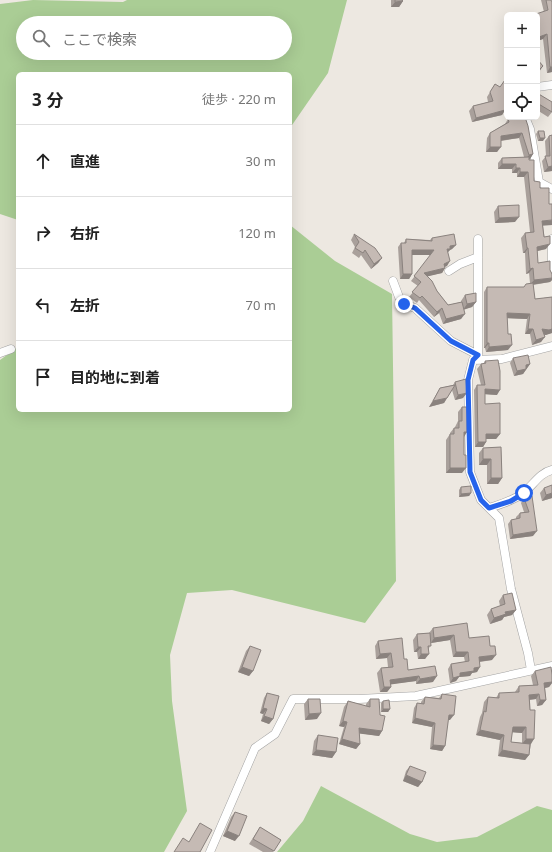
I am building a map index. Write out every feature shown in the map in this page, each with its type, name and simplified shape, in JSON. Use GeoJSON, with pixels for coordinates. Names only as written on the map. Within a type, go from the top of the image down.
{"type":"FeatureCollection","features":[{"type":"Feature","properties":{"kind":"street"},"geometry":{"type":"LineString","coordinates":[[540,87],[552,86]]}},
{"type":"Feature","properties":{"kind":"street"},"geometry":{"type":"LineString","coordinates":[[526,120],[530,129],[539,182],[552,189]]}},
{"type":"Feature","properties":{"kind":"street"},"geometry":{"type":"LineString","coordinates":[[478,239],[476,357],[468,380],[470,472],[481,500],[499,518],[511,589],[531,670]]}},
{"type":"Feature","properties":{"kind":"street"},"geometry":{"type":"LineString","coordinates":[[552,239],[552,275]]}},
{"type":"Feature","properties":{"kind":"street"},"geometry":{"type":"LineString","coordinates":[[449,271],[460,264],[478,257]]}},
{"type":"Feature","properties":{"kind":"street"},"geometry":{"type":"LineString","coordinates":[[393,281],[399,297],[404,304],[415,308],[451,341],[476,357],[502,359],[552,346]]}},
{"type":"Feature","properties":{"kind":"street"},"geometry":{"type":"LineString","coordinates":[[0,353],[11,350]]}},
{"type":"Feature","properties":{"kind":"street"},"geometry":{"type":"LineString","coordinates":[[489,508],[511,501],[524,493],[547,471],[552,470]]}},
{"type":"Feature","properties":{"kind":"street"},"geometry":{"type":"LineString","coordinates":[[210,852],[255,748],[275,734],[293,699],[359,699],[416,696],[548,667],[552,674]]}},
{"type":"Feature","properties":{"kind":"green space"},"geometry":{"type":"Polygon","coordinates":[[[33,0],[123,2],[127,0],[347,0],[328,73],[292,125],[292,72],[16,72],[16,219],[0,214],[0,4],[33,0]]]}},
{"type":"Feature","properties":{"kind":"green space"},"geometry":{"type":"Polygon","coordinates":[[[292,227],[335,261],[392,294],[396,581],[365,623],[232,590],[187,593],[170,655],[172,701],[187,811],[164,852],[0,852],[0,360],[16,348],[16,412],[292,412],[292,227]]]}},
{"type":"Feature","properties":{"kind":"green space"},"geometry":{"type":"Polygon","coordinates":[[[321,786],[410,834],[437,842],[477,837],[537,806],[552,810],[552,852],[277,852],[303,821],[321,786]]]}},
{"type":"Feature","properties":{"kind":"building"},"geometry":{"type":"Polygon","coordinates":[[[395,0],[402,0],[403,1],[395,2],[395,0]]]}},
{"type":"Feature","properties":{"kind":"building"},"geometry":{"type":"Polygon","coordinates":[[[546,0],[551,0],[552,67],[550,67],[547,34],[540,37],[540,13],[548,10],[546,0]]]}},
{"type":"Feature","properties":{"kind":"building"},"geometry":{"type":"Polygon","coordinates":[[[504,81],[504,110],[476,118],[473,106],[493,101],[490,92],[495,84],[500,87],[504,81]]]}},
{"type":"Feature","properties":{"kind":"building"},"geometry":{"type":"Polygon","coordinates":[[[540,95],[552,102],[552,112],[540,105],[540,95]]]}},
{"type":"Feature","properties":{"kind":"building"},"geometry":{"type":"Polygon","coordinates":[[[508,120],[526,120],[533,154],[529,155],[522,133],[501,136],[501,147],[490,147],[490,133],[509,122],[508,120]]]}},
{"type":"Feature","properties":{"kind":"building"},"geometry":{"type":"Polygon","coordinates":[[[538,131],[544,131],[545,138],[540,138],[538,131]]]}},
{"type":"Feature","properties":{"kind":"building"},"geometry":{"type":"Polygon","coordinates":[[[552,135],[552,166],[548,167],[545,156],[550,156],[549,136],[552,135]]]}},
{"type":"Feature","properties":{"kind":"building"},"geometry":{"type":"Polygon","coordinates":[[[529,157],[529,160],[534,160],[534,181],[540,182],[540,188],[549,188],[549,204],[552,204],[552,220],[542,221],[544,237],[550,236],[550,244],[537,247],[538,263],[550,261],[552,278],[534,280],[533,268],[530,269],[525,233],[534,232],[528,172],[520,172],[520,168],[516,168],[516,164],[502,164],[502,158],[529,157]]]}},
{"type":"Feature","properties":{"kind":"building"},"geometry":{"type":"Polygon","coordinates":[[[519,205],[519,217],[499,218],[498,206],[519,205]]]}},
{"type":"Feature","properties":{"kind":"building"},"geometry":{"type":"Polygon","coordinates":[[[354,234],[375,248],[382,258],[374,264],[365,250],[363,253],[355,248],[359,242],[354,234]]]}},
{"type":"Feature","properties":{"kind":"building"},"geometry":{"type":"Polygon","coordinates":[[[454,234],[456,245],[450,246],[450,249],[447,249],[450,261],[444,264],[445,268],[424,273],[432,281],[437,291],[448,305],[462,302],[465,314],[446,319],[442,308],[437,312],[422,296],[420,298],[412,292],[421,282],[414,276],[434,250],[412,250],[412,274],[403,274],[401,243],[406,243],[406,239],[432,241],[432,238],[454,234]]]}},
{"type":"Feature","properties":{"kind":"building"},"geometry":{"type":"Polygon","coordinates":[[[533,283],[535,299],[552,297],[552,329],[542,329],[545,337],[536,340],[533,329],[528,329],[530,314],[507,313],[508,334],[511,334],[512,345],[489,347],[489,343],[487,343],[487,287],[524,287],[526,284],[533,283]]]}},
{"type":"Feature","properties":{"kind":"building"},"geometry":{"type":"Polygon","coordinates":[[[476,293],[476,302],[467,304],[465,295],[476,293]]]}},
{"type":"Feature","properties":{"kind":"building"},"geometry":{"type":"Polygon","coordinates":[[[528,355],[530,364],[526,365],[526,369],[517,371],[513,358],[528,355]]]}},
{"type":"Feature","properties":{"kind":"building"},"geometry":{"type":"Polygon","coordinates":[[[498,360],[500,371],[500,390],[485,389],[485,404],[500,403],[500,434],[486,434],[486,442],[478,442],[477,385],[485,385],[481,364],[486,363],[485,361],[498,360]]]}},
{"type":"Feature","properties":{"kind":"building"},"geometry":{"type":"Polygon","coordinates":[[[466,379],[467,393],[458,395],[455,382],[466,379]]]}},
{"type":"Feature","properties":{"kind":"building"},"geometry":{"type":"Polygon","coordinates":[[[455,385],[447,398],[433,401],[440,388],[455,385]]]}},
{"type":"Feature","properties":{"kind":"building"},"geometry":{"type":"Polygon","coordinates":[[[462,407],[467,407],[467,432],[464,432],[464,455],[466,455],[466,468],[450,468],[450,434],[454,434],[454,428],[459,428],[459,421],[462,421],[462,407]]]}},
{"type":"Feature","properties":{"kind":"building"},"geometry":{"type":"Polygon","coordinates":[[[501,447],[502,478],[491,478],[491,459],[483,459],[483,448],[501,447]]]}},
{"type":"Feature","properties":{"kind":"building"},"geometry":{"type":"Polygon","coordinates":[[[552,485],[552,493],[546,495],[544,488],[552,485]]]}},
{"type":"Feature","properties":{"kind":"building"},"geometry":{"type":"Polygon","coordinates":[[[471,486],[471,493],[461,494],[461,487],[471,486]]]}},
{"type":"Feature","properties":{"kind":"building"},"geometry":{"type":"Polygon","coordinates":[[[532,496],[537,531],[513,535],[511,520],[520,518],[520,513],[529,512],[524,498],[532,496]]]}},
{"type":"Feature","properties":{"kind":"building"},"geometry":{"type":"Polygon","coordinates":[[[512,593],[516,610],[505,612],[506,614],[494,618],[491,609],[505,604],[503,595],[512,593]]]}},
{"type":"Feature","properties":{"kind":"building"},"geometry":{"type":"Polygon","coordinates":[[[467,623],[469,638],[489,636],[490,646],[495,646],[496,655],[479,657],[480,667],[474,668],[474,671],[460,673],[460,676],[453,678],[451,664],[469,661],[468,652],[456,652],[454,635],[434,638],[433,628],[467,623]]]}},
{"type":"Feature","properties":{"kind":"building"},"geometry":{"type":"Polygon","coordinates":[[[430,633],[431,646],[428,646],[429,654],[421,654],[421,647],[418,647],[417,634],[430,633]]]}},
{"type":"Feature","properties":{"kind":"building"},"geometry":{"type":"Polygon","coordinates":[[[402,638],[404,659],[407,659],[408,670],[435,666],[437,676],[420,679],[419,676],[390,680],[391,687],[384,687],[381,668],[393,667],[391,653],[380,654],[378,641],[402,638]]]}},
{"type":"Feature","properties":{"kind":"building"},"geometry":{"type":"Polygon","coordinates":[[[250,646],[261,650],[253,671],[242,667],[250,646]]]}},
{"type":"Feature","properties":{"kind":"building"},"geometry":{"type":"Polygon","coordinates":[[[551,667],[552,682],[544,683],[546,700],[540,700],[539,694],[529,695],[530,710],[535,710],[534,739],[526,739],[526,727],[513,727],[511,742],[530,744],[529,755],[502,750],[504,735],[480,730],[484,711],[486,712],[488,697],[499,698],[499,693],[519,692],[519,686],[538,685],[535,671],[551,667]]]}},
{"type":"Feature","properties":{"kind":"building"},"geometry":{"type":"Polygon","coordinates":[[[267,693],[279,696],[273,719],[264,716],[267,709],[263,708],[267,693]]]}},
{"type":"Feature","properties":{"kind":"building"},"geometry":{"type":"Polygon","coordinates":[[[442,694],[456,696],[454,715],[449,715],[445,746],[433,745],[435,723],[415,718],[417,703],[424,704],[425,697],[441,699],[442,694]]]}},
{"type":"Feature","properties":{"kind":"building"},"geometry":{"type":"Polygon","coordinates":[[[308,699],[320,699],[321,713],[309,714],[308,699]]]}},
{"type":"Feature","properties":{"kind":"building"},"geometry":{"type":"Polygon","coordinates":[[[370,699],[379,699],[380,715],[385,716],[382,731],[359,728],[360,744],[342,739],[347,722],[343,721],[348,701],[370,707],[370,699]]]}},
{"type":"Feature","properties":{"kind":"building"},"geometry":{"type":"Polygon","coordinates":[[[389,700],[390,709],[383,709],[383,701],[389,700]]]}},
{"type":"Feature","properties":{"kind":"building"},"geometry":{"type":"Polygon","coordinates":[[[318,735],[338,738],[336,752],[316,750],[318,735]]]}},
{"type":"Feature","properties":{"kind":"building"},"geometry":{"type":"Polygon","coordinates":[[[410,766],[426,772],[422,782],[406,775],[410,766]]]}},
{"type":"Feature","properties":{"kind":"building"},"geometry":{"type":"Polygon","coordinates":[[[235,812],[247,816],[239,836],[227,831],[235,812]]]}},
{"type":"Feature","properties":{"kind":"building"},"geometry":{"type":"Polygon","coordinates":[[[200,823],[212,830],[200,852],[174,852],[183,838],[189,842],[200,823]]]}},
{"type":"Feature","properties":{"kind":"building"},"geometry":{"type":"Polygon","coordinates":[[[260,827],[281,840],[274,851],[253,839],[260,827]]]}},
{"type":"Feature","properties":{"kind":"route"},"geometry":{"type":"LineString","coordinates":[[404,304],[415,308],[430,320],[451,341],[478,355],[473,360],[468,380],[468,427],[470,472],[481,500],[489,508],[511,501],[524,493]]}}]}
